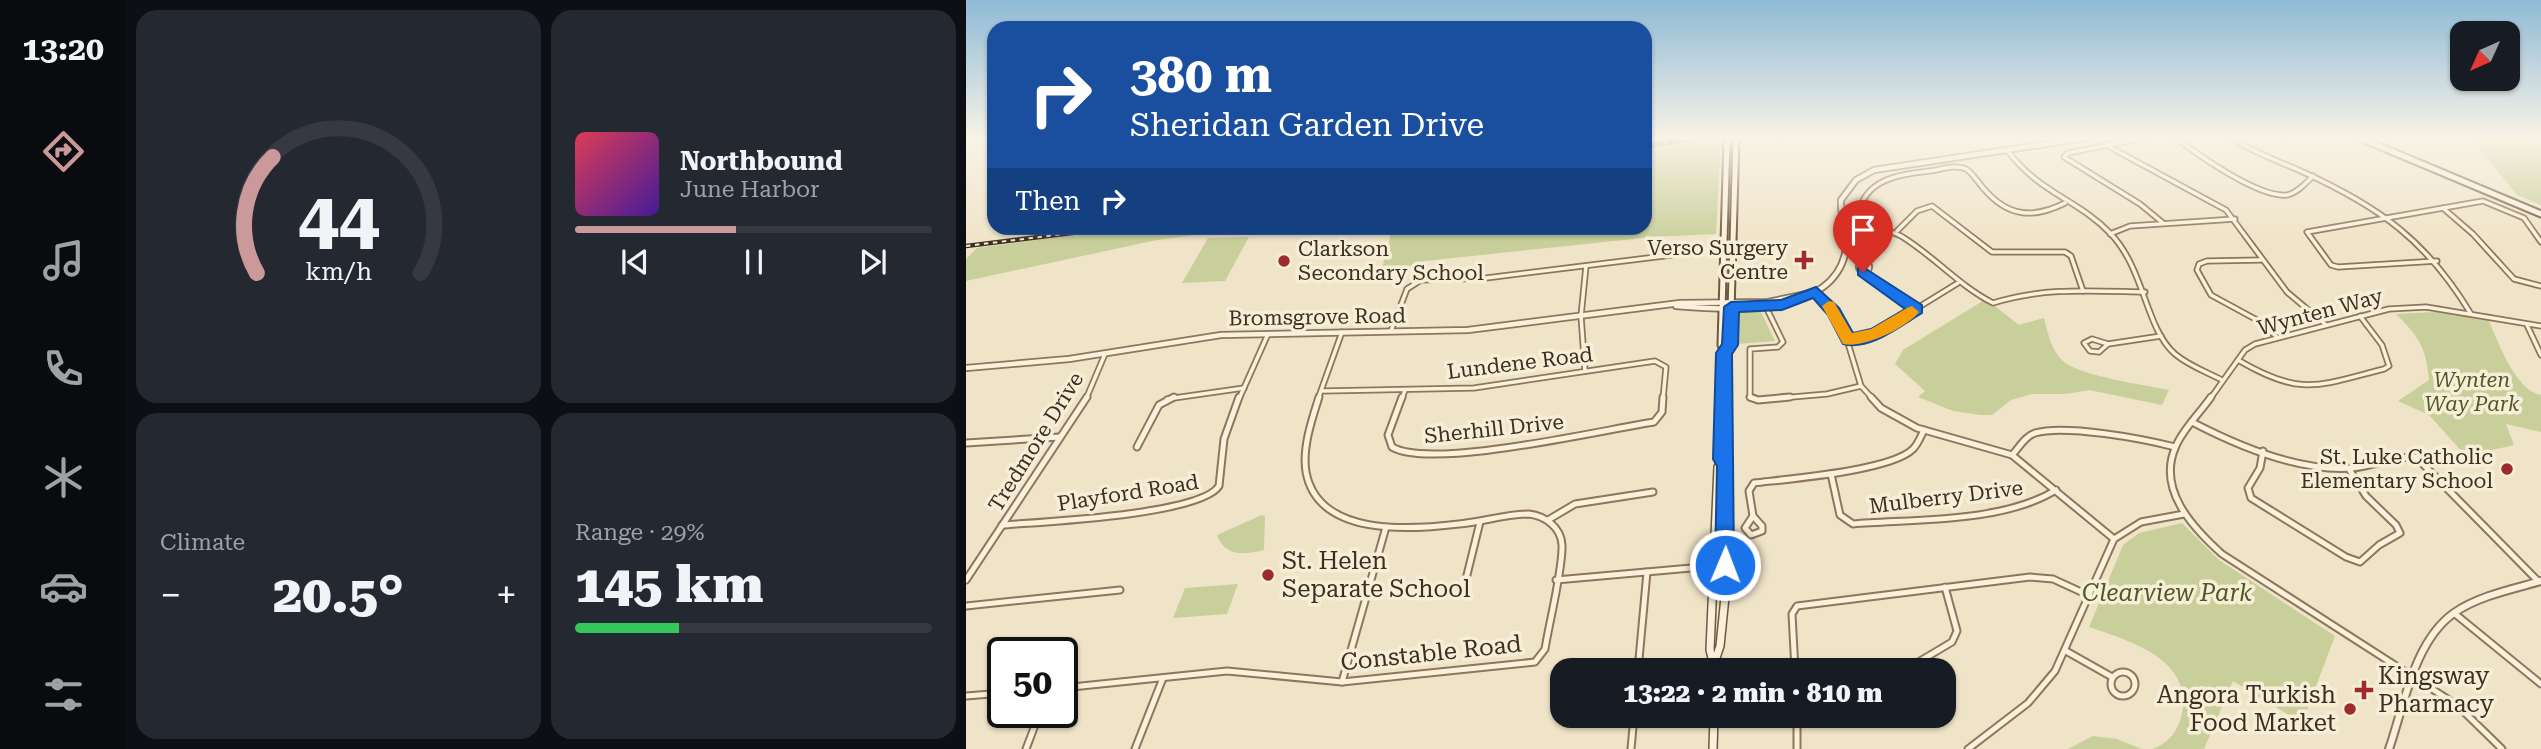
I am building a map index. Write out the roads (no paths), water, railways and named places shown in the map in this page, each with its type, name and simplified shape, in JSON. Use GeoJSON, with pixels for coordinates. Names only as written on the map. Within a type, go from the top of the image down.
{"type":"FeatureCollection","features":[{"type":"Feature","properties":{"kind":"main road"},"geometry":{"type":"LineString","coordinates":[[1718,658],[1722,649],[1725,565],[1725,466],[1722,459],[1724,353],[1721,345],[1726,173]]}},
{"type":"Feature","properties":{"kind":"main road"},"geometry":{"type":"LineString","coordinates":[[1724,353],[1730,345],[1734,173]]}},
{"type":"Feature","properties":{"kind":"main road"},"geometry":{"type":"LineString","coordinates":[[2445,173],[2541,214]]}},
{"type":"Feature","properties":{"kind":"main road"},"geometry":{"type":"LineString","coordinates":[[1712,658],[1710,650],[1712,566],[1718,467],[1722,459]]}},
{"type":"Feature","properties":{"kind":"main road"},"geometry":{"type":"LineString","coordinates":[[1713,749],[1714,728]]}},
{"type":"Feature","properties":{"kind":"street"},"geometry":{"type":"LineString","coordinates":[[1731,305],[1766,307],[1799,300],[1816,292],[1833,277],[1845,256],[1840,204],[1848,188],[1858,178],[1870,173]]}},
{"type":"Feature","properties":{"kind":"street"},"geometry":{"type":"LineString","coordinates":[[1917,173],[1878,182],[1859,203],[1860,220],[1897,231],[1958,282],[1993,303],[2024,293],[2145,292]]}},
{"type":"Feature","properties":{"kind":"street"},"geometry":{"type":"LineString","coordinates":[[1968,173],[1983,193],[2012,214],[2043,213],[2065,203]]}},
{"type":"Feature","properties":{"kind":"street"},"geometry":{"type":"LineString","coordinates":[[2026,173],[2110,234],[2130,258],[2161,337],[2175,354],[2222,380]]}},
{"type":"Feature","properties":{"kind":"street"},"geometry":{"type":"LineString","coordinates":[[2087,173],[2150,208],[2163,223]]}},
{"type":"Feature","properties":{"kind":"street"},"geometry":{"type":"LineString","coordinates":[[2159,173],[2215,202],[2235,219],[2287,292],[2325,324]]}},
{"type":"Feature","properties":{"kind":"street"},"geometry":{"type":"LineString","coordinates":[[2232,173],[2278,195],[2297,191],[2313,176]]}},
{"type":"Feature","properties":{"kind":"street"},"geometry":{"type":"LineString","coordinates":[[2306,173],[2356,197],[2418,239],[2437,261],[2472,315]]}},
{"type":"Feature","properties":{"kind":"street"},"geometry":{"type":"LineString","coordinates":[[2437,261],[2338,267],[2332,265],[2308,237],[2307,232],[2387,216],[2488,202],[2524,218],[2541,242]]}},
{"type":"Feature","properties":{"kind":"street"},"geometry":{"type":"LineString","coordinates":[[1897,231],[1917,211],[1932,206],[1992,252],[2065,252],[2071,256],[2084,291]]}},
{"type":"Feature","properties":{"kind":"street"},"geometry":{"type":"LineString","coordinates":[[2442,208],[2473,233],[2514,279],[2541,286]]}},
{"type":"Feature","properties":{"kind":"street"},"geometry":{"type":"LineString","coordinates":[[2110,234],[2130,226],[2235,219]]}},
{"type":"Feature","properties":{"kind":"street"},"geometry":{"type":"LineString","coordinates":[[1391,331],[1407,289],[1421,280],[1486,278],[1672,255]]}},
{"type":"Feature","properties":{"kind":"street"},"geometry":{"type":"LineString","coordinates":[[2262,260],[2207,261],[2199,264],[2197,270],[2211,295],[2256,320],[2277,337]]}},
{"type":"Feature","properties":{"kind":"street"},"geometry":{"type":"LineString","coordinates":[[1586,371],[1581,316],[1587,266]]}},
{"type":"Feature","properties":{"kind":"street"},"geometry":{"type":"LineString","coordinates":[[1865,272],[1916,309]]}},
{"type":"Feature","properties":{"kind":"street"},"geometry":{"type":"LineString","coordinates":[[1848,340],[1875,334],[1958,282]]}},
{"type":"Feature","properties":{"kind":"street"},"geometry":{"type":"LineString","coordinates":[[1731,305],[1768,302],[1816,292]]}},
{"type":"Feature","properties":{"kind":"street"},"geometry":{"type":"LineString","coordinates":[[1816,292],[1834,312],[1848,340],[1861,386],[1889,414],[1924,430],[2012,455],[2115,539]]}},
{"type":"Feature","properties":{"kind":"street","name":"Bromsgrove Road"},"geometry":{"type":"LineString","coordinates":[[966,368],[1105,354],[1221,335],[1468,330],[1670,305],[1731,305]]}},
{"type":"Feature","properties":{"kind":"street"},"geometry":{"type":"LineString","coordinates":[[1766,307],[1783,342],[1779,347],[1750,349],[1750,398],[1758,400],[1828,394],[1861,386]]}},
{"type":"Feature","properties":{"kind":"street","name":"Wynten Way"},"geometry":{"type":"LineString","coordinates":[[2501,749],[2472,716],[2222,554],[2202,536],[2184,514],[2174,494],[2170,476],[2175,447],[2222,380],[2255,344],[2389,309],[2426,307],[2541,326]]}},
{"type":"Feature","properties":{"kind":"street"},"geometry":{"type":"LineString","coordinates":[[2238,360],[2280,383],[2312,387],[2384,369],[2389,366],[2388,356],[2360,316]]}},
{"type":"Feature","properties":{"kind":"street"},"geometry":{"type":"LineString","coordinates":[[2526,324],[2541,355]]}},
{"type":"Feature","properties":{"kind":"street"},"geometry":{"type":"LineString","coordinates":[[1342,332],[1305,457],[1306,473],[1311,487],[1332,511],[1347,520],[1386,527],[1480,522],[1522,514],[1548,520],[1575,504],[1653,492]]}},
{"type":"Feature","properties":{"kind":"street","name":"Playford Road"},"geometry":{"type":"LineString","coordinates":[[1002,526],[1136,512],[1198,501],[1212,495],[1219,487],[1222,452],[1244,388],[1268,334]]}},
{"type":"Feature","properties":{"kind":"street"},"geometry":{"type":"LineString","coordinates":[[2108,344],[2096,352],[2087,350],[2084,343],[2092,339],[2108,344],[2161,337]]}},
{"type":"Feature","properties":{"kind":"street","name":"Tredmore Drive"},"geometry":{"type":"LineString","coordinates":[[966,580],[1089,394],[1105,354]]}},
{"type":"Feature","properties":{"kind":"street","name":"Lundene Road"},"geometry":{"type":"LineString","coordinates":[[1323,391],[1474,388],[1655,361],[1665,365],[1660,419]]}},
{"type":"Feature","properties":{"kind":"street"},"geometry":{"type":"LineString","coordinates":[[1137,447],[1159,405],[1168,398],[1244,388]]}},
{"type":"Feature","properties":{"kind":"street","name":"Sherhill Drive"},"geometry":{"type":"LineString","coordinates":[[1405,390],[1388,435],[1392,447],[1404,454],[1469,452],[1648,424],[1660,419]]}},
{"type":"Feature","properties":{"kind":"street"},"geometry":{"type":"LineString","coordinates":[[2192,422],[2226,439],[2316,464],[2349,469],[2408,456],[2423,461],[2476,522],[2540,581],[2455,613],[2437,630],[2414,679],[2389,749]]}},
{"type":"Feature","properties":{"kind":"street"},"geometry":{"type":"LineString","coordinates":[[1753,516],[1749,491],[1754,483],[1831,474],[1903,455],[1913,449],[1924,430]]}},
{"type":"Feature","properties":{"kind":"street"},"geometry":{"type":"LineString","coordinates":[[2012,455],[2032,433],[2049,430],[2147,439],[2175,447]]}},
{"type":"Feature","properties":{"kind":"street"},"geometry":{"type":"LineString","coordinates":[[966,451],[968,442],[1060,437]]}},
{"type":"Feature","properties":{"kind":"street"},"geometry":{"type":"LineString","coordinates":[[2263,451],[2260,468],[2248,488],[2251,498],[2346,557],[2360,562],[2379,545],[2400,533],[2396,525],[2370,500],[2349,469]]}},
{"type":"Feature","properties":{"kind":"street","name":"Mulberry Drive"},"geometry":{"type":"LineString","coordinates":[[1831,474],[1840,515],[1853,524],[2024,507],[2051,496],[2056,491]]}},
{"type":"Feature","properties":{"kind":"street"},"geometry":{"type":"LineString","coordinates":[[1968,749],[2028,703],[2055,671],[2115,539],[2141,522],[2184,514]]}},
{"type":"Feature","properties":{"kind":"street","name":"Constable Road"},"geometry":{"type":"LineString","coordinates":[[1078,686],[1227,671],[1342,682],[1535,662],[1545,649],[1562,546],[1560,535],[1548,520]]}},
{"type":"Feature","properties":{"kind":"street"},"geometry":{"type":"LineString","coordinates":[[1465,583],[1480,522]]}},
{"type":"Feature","properties":{"kind":"street"},"geometry":{"type":"LineString","coordinates":[[1342,682],[1386,527]]}},
{"type":"Feature","properties":{"kind":"street"},"geometry":{"type":"LineString","coordinates":[[1556,580],[1725,565]]}},
{"type":"Feature","properties":{"kind":"street"},"geometry":{"type":"LineString","coordinates":[[1639,658],[1647,572]]}},
{"type":"Feature","properties":{"kind":"street"},"geometry":{"type":"LineString","coordinates":[[1794,658],[1792,614],[1797,606],[2041,578],[2053,579],[2090,596]]}},
{"type":"Feature","properties":{"kind":"street"},"geometry":{"type":"LineString","coordinates":[[1925,658],[1952,642],[1957,631],[1945,587]]}},
{"type":"Feature","properties":{"kind":"street"},"geometry":{"type":"LineString","coordinates":[[966,606],[1120,590]]}},
{"type":"Feature","properties":{"kind":"street"},"geometry":{"type":"LineString","coordinates":[[2455,613],[2541,684]]}},
{"type":"Feature","properties":{"kind":"street"},"geometry":{"type":"LineString","coordinates":[[2066,651],[2112,677]]}},
{"type":"Feature","properties":{"kind":"street"},"geometry":{"type":"LineString","coordinates":[[2118,673],[2127,675],[2134,682],[2134,691],[2128,696],[2119,694],[2112,686],[2112,677],[2118,673]]}},
{"type":"Feature","properties":{"kind":"street"},"geometry":{"type":"LineString","coordinates":[[1135,749],[1163,678]]}},
{"type":"Feature","properties":{"kind":"street"},"geometry":{"type":"LineString","coordinates":[[966,696],[987,694]]}},
{"type":"Feature","properties":{"kind":"street"},"geometry":{"type":"LineString","coordinates":[[1026,749],[1034,728]]}},
{"type":"Feature","properties":{"kind":"street"},"geometry":{"type":"LineString","coordinates":[[1632,749],[1633,728]]}},
{"type":"Feature","properties":{"kind":"street"},"geometry":{"type":"LineString","coordinates":[[1797,728],[1797,749]]}},
{"type":"Feature","properties":{"kind":"railway"},"geometry":{"type":"LineString","coordinates":[[966,246],[1056,235]]}},
{"type":"Feature","properties":{"kind":"place","name":"Verso Surgery Centre"},"geometry":{"type":"Point","coordinates":[1804,260]}},
{"type":"Feature","properties":{"kind":"place","name":"Clarkson Secondary School"},"geometry":{"type":"Point","coordinates":[1284,261]}},
{"type":"Feature","properties":{"kind":"place","name":"St. Luke Catholic Elementary School"},"geometry":{"type":"Point","coordinates":[2507,469]}},
{"type":"Feature","properties":{"kind":"place","name":"St. Helen Separate School"},"geometry":{"type":"Point","coordinates":[1268,575]}},
{"type":"Feature","properties":{"kind":"place","name":"Kingsway Pharmacy"},"geometry":{"type":"Point","coordinates":[2364,690]}},
{"type":"Feature","properties":{"kind":"place","name":"Angora Turkish Food Market"},"geometry":{"type":"Point","coordinates":[2350,709]}},
{"type":"Feature","properties":{"kind":"park label","name":"Wynten Way Park"},"geometry":{"type":"Point","coordinates":[2472,392]}},
{"type":"Feature","properties":{"kind":"park label","name":"Clearview Park"},"geometry":{"type":"Point","coordinates":[2167,593]}}]}
